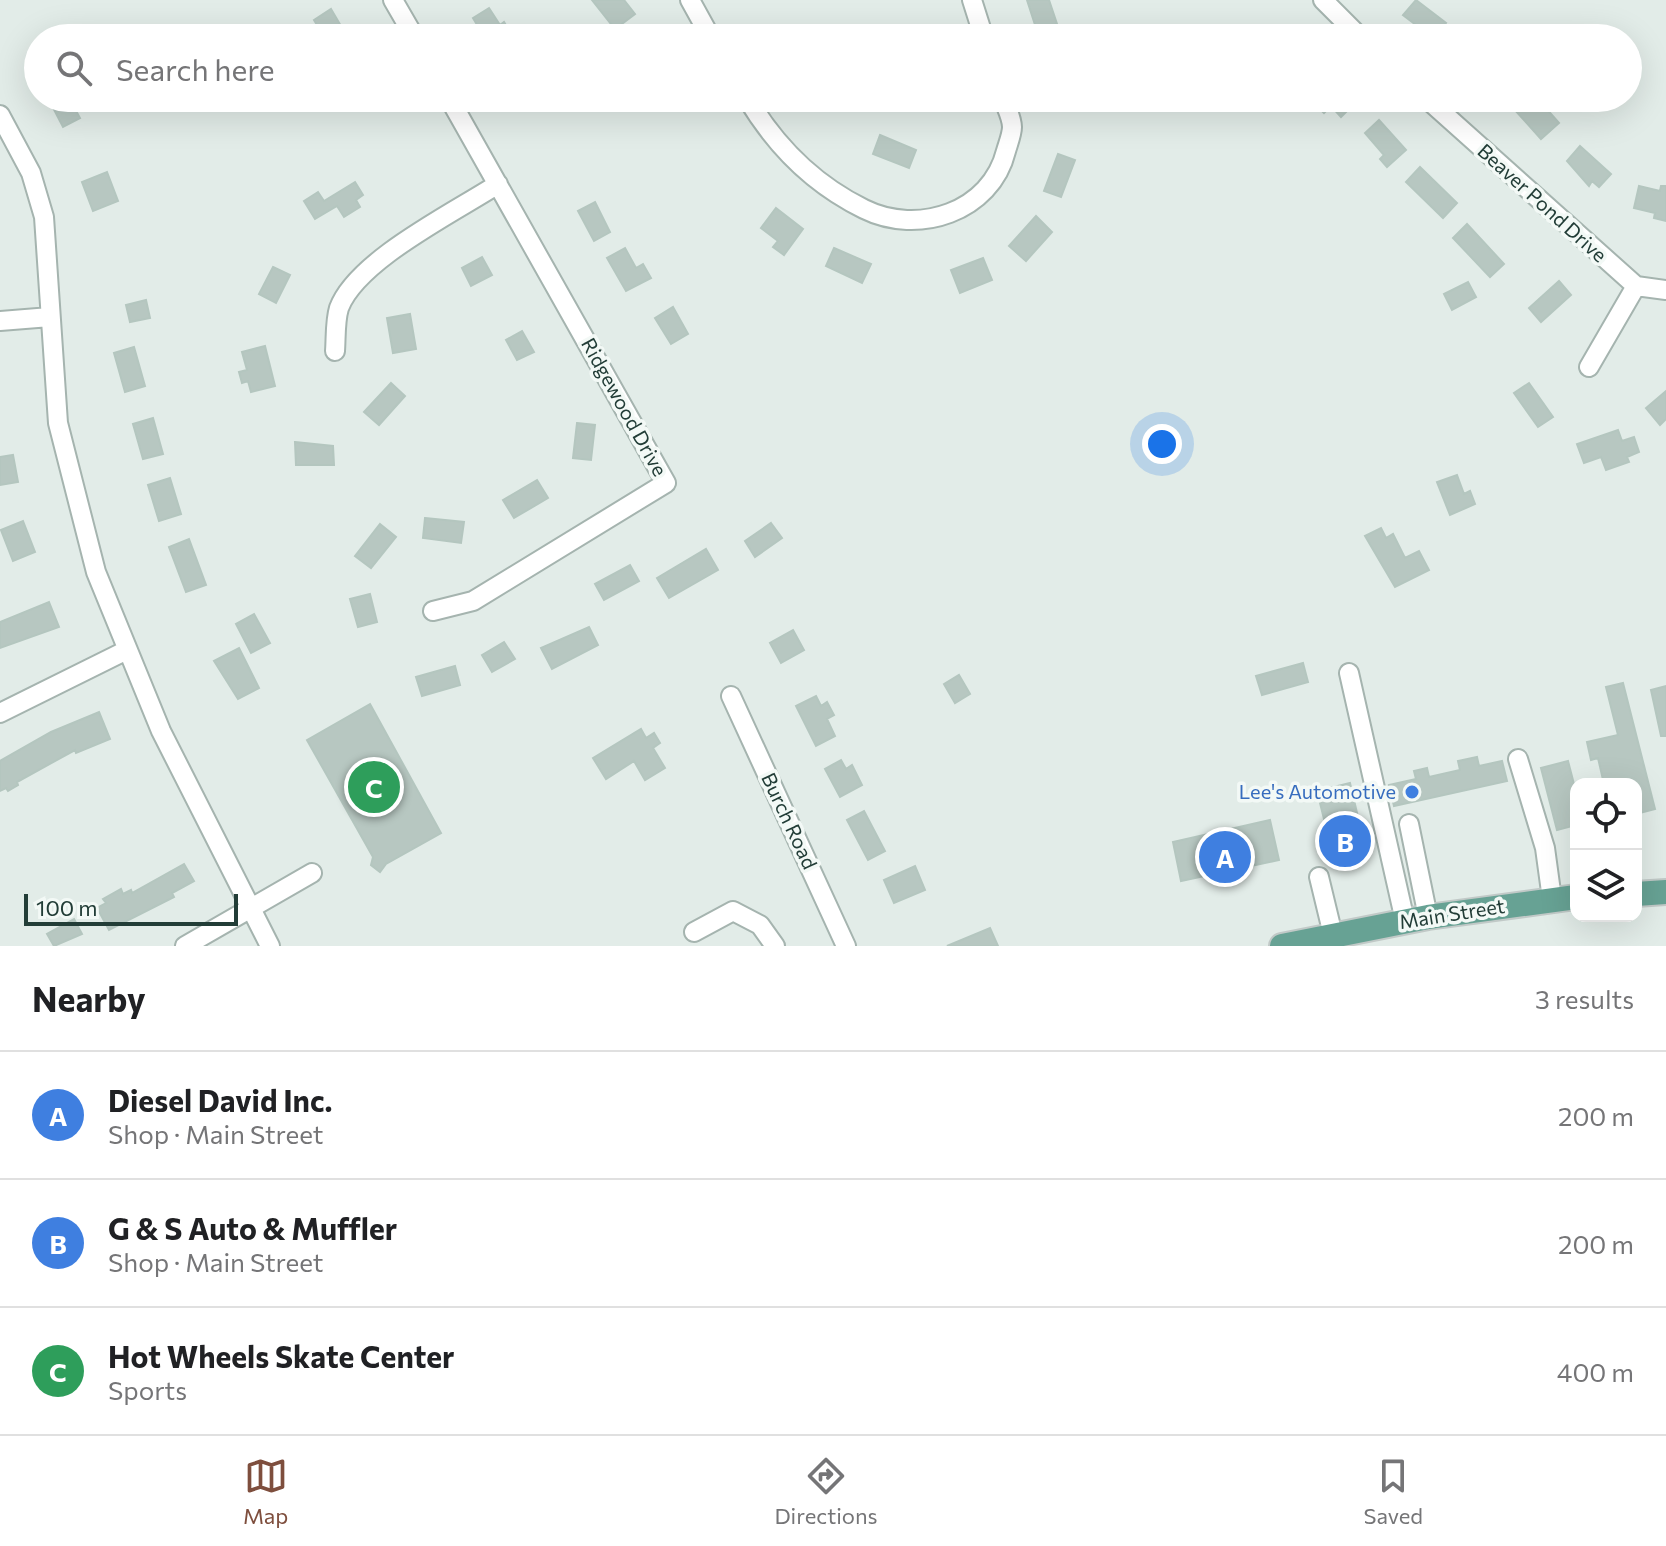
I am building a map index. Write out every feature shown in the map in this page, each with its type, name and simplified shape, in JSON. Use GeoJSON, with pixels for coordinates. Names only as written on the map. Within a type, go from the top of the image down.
{"type":"FeatureCollection","features":[{"type":"Feature","properties":{"kind":"main road"},"geometry":{"type":"LineString","coordinates":[[1642,894],[1666,892]]}},
{"type":"Feature","properties":{"kind":"main road","name":"Main Street"},"geometry":{"type":"LineString","coordinates":[[1282,946],[1416,919],[1564,898]]}},
{"type":"Feature","properties":{"kind":"street"},"geometry":{"type":"LineString","coordinates":[[393,0],[407,24]]}},
{"type":"Feature","properties":{"kind":"street"},"geometry":{"type":"LineString","coordinates":[[690,0],[703,24]]}},
{"type":"Feature","properties":{"kind":"street"},"geometry":{"type":"LineString","coordinates":[[972,0],[980,24]]}},
{"type":"Feature","properties":{"kind":"street"},"geometry":{"type":"LineString","coordinates":[[1323,0],[1347,24]]}},
{"type":"Feature","properties":{"kind":"street","name":"Ridgewood Drive"},"geometry":{"type":"LineString","coordinates":[[433,611],[473,601],[666,483],[457,112]]}},
{"type":"Feature","properties":{"kind":"street"},"geometry":{"type":"LineString","coordinates":[[755,112],[765,129],[812,178],[866,211],[900,220],[942,217],[966,207],[988,188],[1004,159],[1012,127],[1007,112]]}},
{"type":"Feature","properties":{"kind":"street","name":"Beaver Pond Drive"},"geometry":{"type":"LineString","coordinates":[[1442,112],[1636,286]]}},
{"type":"Feature","properties":{"kind":"street"},"geometry":{"type":"LineString","coordinates":[[0,115],[31,173],[44,217],[58,423],[91,558],[125,651],[161,731],[270,946]]}},
{"type":"Feature","properties":{"kind":"street"},"geometry":{"type":"LineString","coordinates":[[335,351],[339,310],[349,291],[373,264],[498,184]]}},
{"type":"Feature","properties":{"kind":"street"},"geometry":{"type":"LineString","coordinates":[[1589,367],[1636,286],[1666,290]]}},
{"type":"Feature","properties":{"kind":"street"},"geometry":{"type":"LineString","coordinates":[[0,321],[50,317]]}},
{"type":"Feature","properties":{"kind":"street"},"geometry":{"type":"LineString","coordinates":[[0,713],[125,651]]}},
{"type":"Feature","properties":{"kind":"street"},"geometry":{"type":"LineString","coordinates":[[1349,673],[1416,919]]}},
{"type":"Feature","properties":{"kind":"street","name":"Burch Road"},"geometry":{"type":"LineString","coordinates":[[731,696],[846,946]]}},
{"type":"Feature","properties":{"kind":"street"},"geometry":{"type":"LineString","coordinates":[[1518,759],[1564,898]]}},
{"type":"Feature","properties":{"kind":"street"},"geometry":{"type":"LineString","coordinates":[[1409,824],[1416,919]]}},
{"type":"Feature","properties":{"kind":"street"},"geometry":{"type":"LineString","coordinates":[[185,946],[312,873]]}},
{"type":"Feature","properties":{"kind":"street"},"geometry":{"type":"LineString","coordinates":[[1319,877],[1333,935]]}},
{"type":"Feature","properties":{"kind":"street"},"geometry":{"type":"LineString","coordinates":[[694,932],[733,911],[760,925],[775,946]]}},
{"type":"Feature","properties":{"kind":"building"},"geometry":{"type":"Polygon","coordinates":[[[592,0],[624,0],[635,14],[622,24],[611,24],[592,0]]]}},
{"type":"Feature","properties":{"kind":"building"},"geometry":{"type":"Polygon","coordinates":[[[1027,0],[1049,0],[1057,24],[1035,24],[1027,0]]]}},
{"type":"Feature","properties":{"kind":"building"},"geometry":{"type":"Polygon","coordinates":[[[1416,0],[1446,23],[1415,24],[1403,15],[1416,0]]]}},
{"type":"Feature","properties":{"kind":"building"},"geometry":{"type":"Polygon","coordinates":[[[489,8],[499,24],[477,24],[473,18],[489,8]]]}},
{"type":"Feature","properties":{"kind":"building"},"geometry":{"type":"Polygon","coordinates":[[[331,9],[340,24],[316,24],[314,20],[331,9]]]}},
{"type":"Feature","properties":{"kind":"building"},"geometry":{"type":"Polygon","coordinates":[[[55,112],[77,112],[80,118],[63,127],[55,112]]]}},
{"type":"Feature","properties":{"kind":"building"},"geometry":{"type":"Polygon","coordinates":[[[1517,112],[1549,112],[1559,123],[1541,139],[1517,112]]]}},
{"type":"Feature","properties":{"kind":"building"},"geometry":{"type":"Polygon","coordinates":[[[1379,120],[1406,150],[1387,167],[1380,159],[1384,155],[1365,133],[1379,120]]]}},
{"type":"Feature","properties":{"kind":"building"},"geometry":{"type":"Polygon","coordinates":[[[880,135],[916,150],[909,168],[873,154],[880,135]]]}},
{"type":"Feature","properties":{"kind":"building"},"geometry":{"type":"Polygon","coordinates":[[[1580,146],[1611,174],[1599,187],[1592,181],[1589,186],[1567,161],[1580,146]]]}},
{"type":"Feature","properties":{"kind":"building"},"geometry":{"type":"Polygon","coordinates":[[[1058,154],[1075,160],[1061,197],[1044,191],[1058,154]]]}},
{"type":"Feature","properties":{"kind":"building"},"geometry":{"type":"Polygon","coordinates":[[[1420,167],[1457,203],[1443,218],[1406,182],[1420,167]]]}},
{"type":"Feature","properties":{"kind":"building"},"geometry":{"type":"Polygon","coordinates":[[[107,172],[118,201],[93,211],[82,182],[107,172]]]}},
{"type":"Feature","properties":{"kind":"building"},"geometry":{"type":"Polygon","coordinates":[[[355,182],[363,195],[356,200],[360,207],[344,217],[337,206],[315,219],[304,201],[318,192],[324,201],[355,182]]]}},
{"type":"Feature","properties":{"kind":"building"},"geometry":{"type":"Polygon","coordinates":[[[1639,186],[1660,191],[1661,186],[1666,186],[1666,221],[1654,218],[1655,213],[1634,208],[1639,186]]]}},
{"type":"Feature","properties":{"kind":"building"},"geometry":{"type":"Polygon","coordinates":[[[595,202],[610,232],[594,241],[578,211],[595,202]]]}},
{"type":"Feature","properties":{"kind":"building"},"geometry":{"type":"Polygon","coordinates":[[[776,208],[803,229],[784,255],[773,247],[778,241],[761,228],[776,208]]]}},
{"type":"Feature","properties":{"kind":"building"},"geometry":{"type":"Polygon","coordinates":[[[1036,216],[1052,232],[1026,261],[1009,246],[1036,216]]]}},
{"type":"Feature","properties":{"kind":"building"},"geometry":{"type":"Polygon","coordinates":[[[1467,224],[1504,264],[1490,277],[1453,238],[1467,224]]]}},
{"type":"Feature","properties":{"kind":"building"},"geometry":{"type":"Polygon","coordinates":[[[625,248],[636,268],[643,264],[651,278],[626,291],[607,258],[625,248]]]}},
{"type":"Feature","properties":{"kind":"building"},"geometry":{"type":"Polygon","coordinates":[[[834,248],[871,264],[862,283],[826,266],[834,248]]]}},
{"type":"Feature","properties":{"kind":"building"},"geometry":{"type":"Polygon","coordinates":[[[482,257],[492,275],[471,286],[462,268],[482,257]]]}},
{"type":"Feature","properties":{"kind":"building"},"geometry":{"type":"Polygon","coordinates":[[[983,258],[992,280],[960,293],[951,270],[983,258]]]}},
{"type":"Feature","properties":{"kind":"building"},"geometry":{"type":"Polygon","coordinates":[[[273,267],[290,275],[276,303],[259,294],[273,267]]]}},
{"type":"Feature","properties":{"kind":"building"},"geometry":{"type":"Polygon","coordinates":[[[1559,281],[1571,295],[1541,322],[1529,308],[1559,281]]]}},
{"type":"Feature","properties":{"kind":"building"},"geometry":{"type":"Polygon","coordinates":[[[1468,282],[1476,297],[1452,310],[1444,294],[1468,282]]]}},
{"type":"Feature","properties":{"kind":"building"},"geometry":{"type":"Polygon","coordinates":[[[146,300],[150,318],[130,322],[126,305],[146,300]]]}},
{"type":"Feature","properties":{"kind":"building"},"geometry":{"type":"Polygon","coordinates":[[[673,307],[688,334],[671,344],[655,318],[673,307]]]}},
{"type":"Feature","properties":{"kind":"building"},"geometry":{"type":"Polygon","coordinates":[[[410,314],[416,349],[393,353],[387,318],[410,314]]]}},
{"type":"Feature","properties":{"kind":"building"},"geometry":{"type":"Polygon","coordinates":[[[522,331],[534,352],[517,360],[506,340],[522,331]]]}},
{"type":"Feature","properties":{"kind":"building"},"geometry":{"type":"Polygon","coordinates":[[[265,346],[275,386],[251,392],[248,381],[242,383],[239,372],[247,370],[242,352],[265,346]]]}},
{"type":"Feature","properties":{"kind":"building"},"geometry":{"type":"Polygon","coordinates":[[[134,347],[145,386],[125,392],[114,353],[134,347]]]}},
{"type":"Feature","properties":{"kind":"building"},"geometry":{"type":"Polygon","coordinates":[[[391,383],[405,396],[379,425],[364,412],[391,383]]]}},
{"type":"Feature","properties":{"kind":"building"},"geometry":{"type":"Polygon","coordinates":[[[1529,383],[1553,417],[1538,427],[1514,393],[1529,383]]]}},
{"type":"Feature","properties":{"kind":"building"},"geometry":{"type":"Polygon","coordinates":[[[1666,391],[1666,419],[1660,425],[1646,408],[1666,391]]]}},
{"type":"Feature","properties":{"kind":"building"},"geometry":{"type":"Polygon","coordinates":[[[153,418],[163,454],[143,459],[133,424],[153,418]]]}},
{"type":"Feature","properties":{"kind":"building"},"geometry":{"type":"Polygon","coordinates":[[[577,423],[595,425],[591,460],[573,458],[577,423]]]}},
{"type":"Feature","properties":{"kind":"building"},"geometry":{"type":"Polygon","coordinates":[[[1618,430],[1622,441],[1634,437],[1639,452],[1627,457],[1629,462],[1606,470],[1601,457],[1584,463],[1577,444],[1618,430]]]}},
{"type":"Feature","properties":{"kind":"building"},"geometry":{"type":"Polygon","coordinates":[[[295,442],[333,446],[334,465],[296,465],[295,442]]]}},
{"type":"Feature","properties":{"kind":"building"},"geometry":{"type":"Polygon","coordinates":[[[13,455],[18,482],[0,485],[0,457],[13,455]]]}},
{"type":"Feature","properties":{"kind":"building"},"geometry":{"type":"Polygon","coordinates":[[[1457,475],[1464,494],[1470,491],[1475,504],[1450,515],[1437,482],[1457,475]]]}},
{"type":"Feature","properties":{"kind":"building"},"geometry":{"type":"Polygon","coordinates":[[[170,478],[181,514],[159,521],[148,485],[170,478]]]}},
{"type":"Feature","properties":{"kind":"building"},"geometry":{"type":"Polygon","coordinates":[[[537,480],[548,498],[514,518],[503,500],[537,480]]]}},
{"type":"Feature","properties":{"kind":"building"},"geometry":{"type":"Polygon","coordinates":[[[425,518],[464,522],[461,543],[423,538],[425,518]]]}},
{"type":"Feature","properties":{"kind":"building"},"geometry":{"type":"Polygon","coordinates":[[[23,521],[35,552],[13,561],[1,530],[23,521]]]}},
{"type":"Feature","properties":{"kind":"building"},"geometry":{"type":"Polygon","coordinates":[[[771,523],[782,538],[755,557],[745,541],[771,523]]]}},
{"type":"Feature","properties":{"kind":"building"},"geometry":{"type":"Polygon","coordinates":[[[380,524],[396,537],[371,568],[355,556],[380,524]]]}},
{"type":"Feature","properties":{"kind":"building"},"geometry":{"type":"Polygon","coordinates":[[[1381,528],[1386,538],[1393,534],[1405,558],[1419,551],[1429,570],[1395,587],[1365,536],[1381,528]]]}},
{"type":"Feature","properties":{"kind":"building"},"geometry":{"type":"Polygon","coordinates":[[[189,539],[206,585],[186,592],[169,547],[189,539]]]}},
{"type":"Feature","properties":{"kind":"building"},"geometry":{"type":"Polygon","coordinates":[[[706,549],[718,570],[669,598],[657,578],[706,549]]]}},
{"type":"Feature","properties":{"kind":"building"},"geometry":{"type":"Polygon","coordinates":[[[630,565],[639,581],[604,600],[595,584],[630,565]]]}},
{"type":"Feature","properties":{"kind":"building"},"geometry":{"type":"Polygon","coordinates":[[[370,594],[377,622],[358,627],[350,599],[370,594]]]}},
{"type":"Feature","properties":{"kind":"building"},"geometry":{"type":"Polygon","coordinates":[[[49,602],[59,627],[0,648],[0,622],[49,602]]]}},
{"type":"Feature","properties":{"kind":"building"},"geometry":{"type":"Polygon","coordinates":[[[254,614],[270,643],[251,653],[236,624],[254,614]]]}},
{"type":"Feature","properties":{"kind":"building"},"geometry":{"type":"Polygon","coordinates":[[[589,627],[598,645],[552,669],[541,648],[589,627]]]}},
{"type":"Feature","properties":{"kind":"building"},"geometry":{"type":"Polygon","coordinates":[[[793,630],[804,650],[781,663],[770,643],[793,630]]]}},
{"type":"Feature","properties":{"kind":"building"},"geometry":{"type":"Polygon","coordinates":[[[504,642],[515,659],[492,672],[482,655],[504,642]]]}},
{"type":"Feature","properties":{"kind":"building"},"geometry":{"type":"Polygon","coordinates":[[[239,648],[259,688],[238,699],[214,661],[239,648]]]}},
{"type":"Feature","properties":{"kind":"building"},"geometry":{"type":"Polygon","coordinates":[[[1303,663],[1308,682],[1262,695],[1256,676],[1303,663]]]}},
{"type":"Feature","properties":{"kind":"building"},"geometry":{"type":"Polygon","coordinates":[[[455,666],[460,685],[422,696],[416,677],[455,666]]]}},
{"type":"Feature","properties":{"kind":"building"},"geometry":{"type":"Polygon","coordinates":[[[959,675],[970,694],[955,703],[944,684],[959,675]]]}},
{"type":"Feature","properties":{"kind":"building"},"geometry":{"type":"Polygon","coordinates":[[[1623,683],[1655,809],[1642,812],[1642,778],[1603,778],[1598,758],[1591,760],[1587,742],[1618,735],[1606,687],[1623,683]]]}},
{"type":"Feature","properties":{"kind":"building"},"geometry":{"type":"Polygon","coordinates":[[[1666,686],[1666,736],[1661,736],[1651,690],[1666,686]]]}},
{"type":"Feature","properties":{"kind":"building"},"geometry":{"type":"Polygon","coordinates":[[[816,696],[821,706],[827,702],[834,715],[827,719],[835,736],[816,746],[796,706],[816,696]]]}},
{"type":"Feature","properties":{"kind":"building"},"geometry":{"type":"Polygon","coordinates":[[[370,704],[441,833],[386,864],[380,872],[371,865],[373,857],[307,740],[370,704]]]}},
{"type":"Feature","properties":{"kind":"building"},"geometry":{"type":"Polygon","coordinates":[[[99,712],[110,739],[76,753],[75,750],[17,782],[18,785],[8,791],[6,788],[0,791],[0,761],[51,732],[99,712]]]}},
{"type":"Feature","properties":{"kind":"building"},"geometry":{"type":"Polygon","coordinates":[[[641,729],[646,738],[654,733],[660,743],[653,748],[665,768],[645,780],[634,761],[606,779],[593,758],[641,729]]]}},
{"type":"Feature","properties":{"kind":"building"},"geometry":{"type":"Polygon","coordinates":[[[1477,757],[1479,766],[1502,761],[1507,781],[1394,806],[1389,785],[1416,779],[1414,771],[1427,768],[1429,777],[1460,770],[1458,761],[1477,757]]]}},
{"type":"Feature","properties":{"kind":"building"},"geometry":{"type":"Polygon","coordinates":[[[841,760],[846,769],[852,765],[862,785],[840,797],[825,769],[841,760]]]}},
{"type":"Feature","properties":{"kind":"building"},"geometry":{"type":"Polygon","coordinates":[[[1568,761],[1572,778],[1570,827],[1557,830],[1541,768],[1568,761]]]}},
{"type":"Feature","properties":{"kind":"building"},"geometry":{"type":"Polygon","coordinates":[[[1350,783],[1365,847],[1333,855],[1317,791],[1350,783]]]}},
{"type":"Feature","properties":{"kind":"building"},"geometry":{"type":"Polygon","coordinates":[[[864,811],[885,851],[868,860],[847,820],[864,811]]]}},
{"type":"Feature","properties":{"kind":"building"},"geometry":{"type":"Polygon","coordinates":[[[1270,820],[1279,860],[1181,881],[1173,842],[1270,820]]]}},
{"type":"Feature","properties":{"kind":"building"},"geometry":{"type":"Polygon","coordinates":[[[184,864],[194,881],[172,893],[174,897],[109,930],[97,908],[106,903],[103,899],[121,889],[123,894],[131,890],[132,893],[184,864]]]}},
{"type":"Feature","properties":{"kind":"building"},"geometry":{"type":"Polygon","coordinates":[[[915,866],[925,890],[894,903],[884,880],[915,866]]]}},
{"type":"Feature","properties":{"kind":"building"},"geometry":{"type":"Polygon","coordinates":[[[74,919],[82,934],[54,946],[47,934],[74,919]]]}},
{"type":"Feature","properties":{"kind":"building"},"geometry":{"type":"Polygon","coordinates":[[[990,928],[998,946],[947,946],[990,928]]]}},
{"type":"Feature","properties":{"kind":"place","name":"Hot Wheels Skate Center"},"geometry":{"type":"Point","coordinates":[374,787]}},
{"type":"Feature","properties":{"kind":"place","name":"Lee's Automotive"},"geometry":{"type":"Point","coordinates":[1412,792]}},
{"type":"Feature","properties":{"kind":"place","name":"G & S Auto & Muffler"},"geometry":{"type":"Point","coordinates":[1345,841]}},
{"type":"Feature","properties":{"kind":"place","name":"Diesel David Inc."},"geometry":{"type":"Point","coordinates":[1225,857]}}]}
